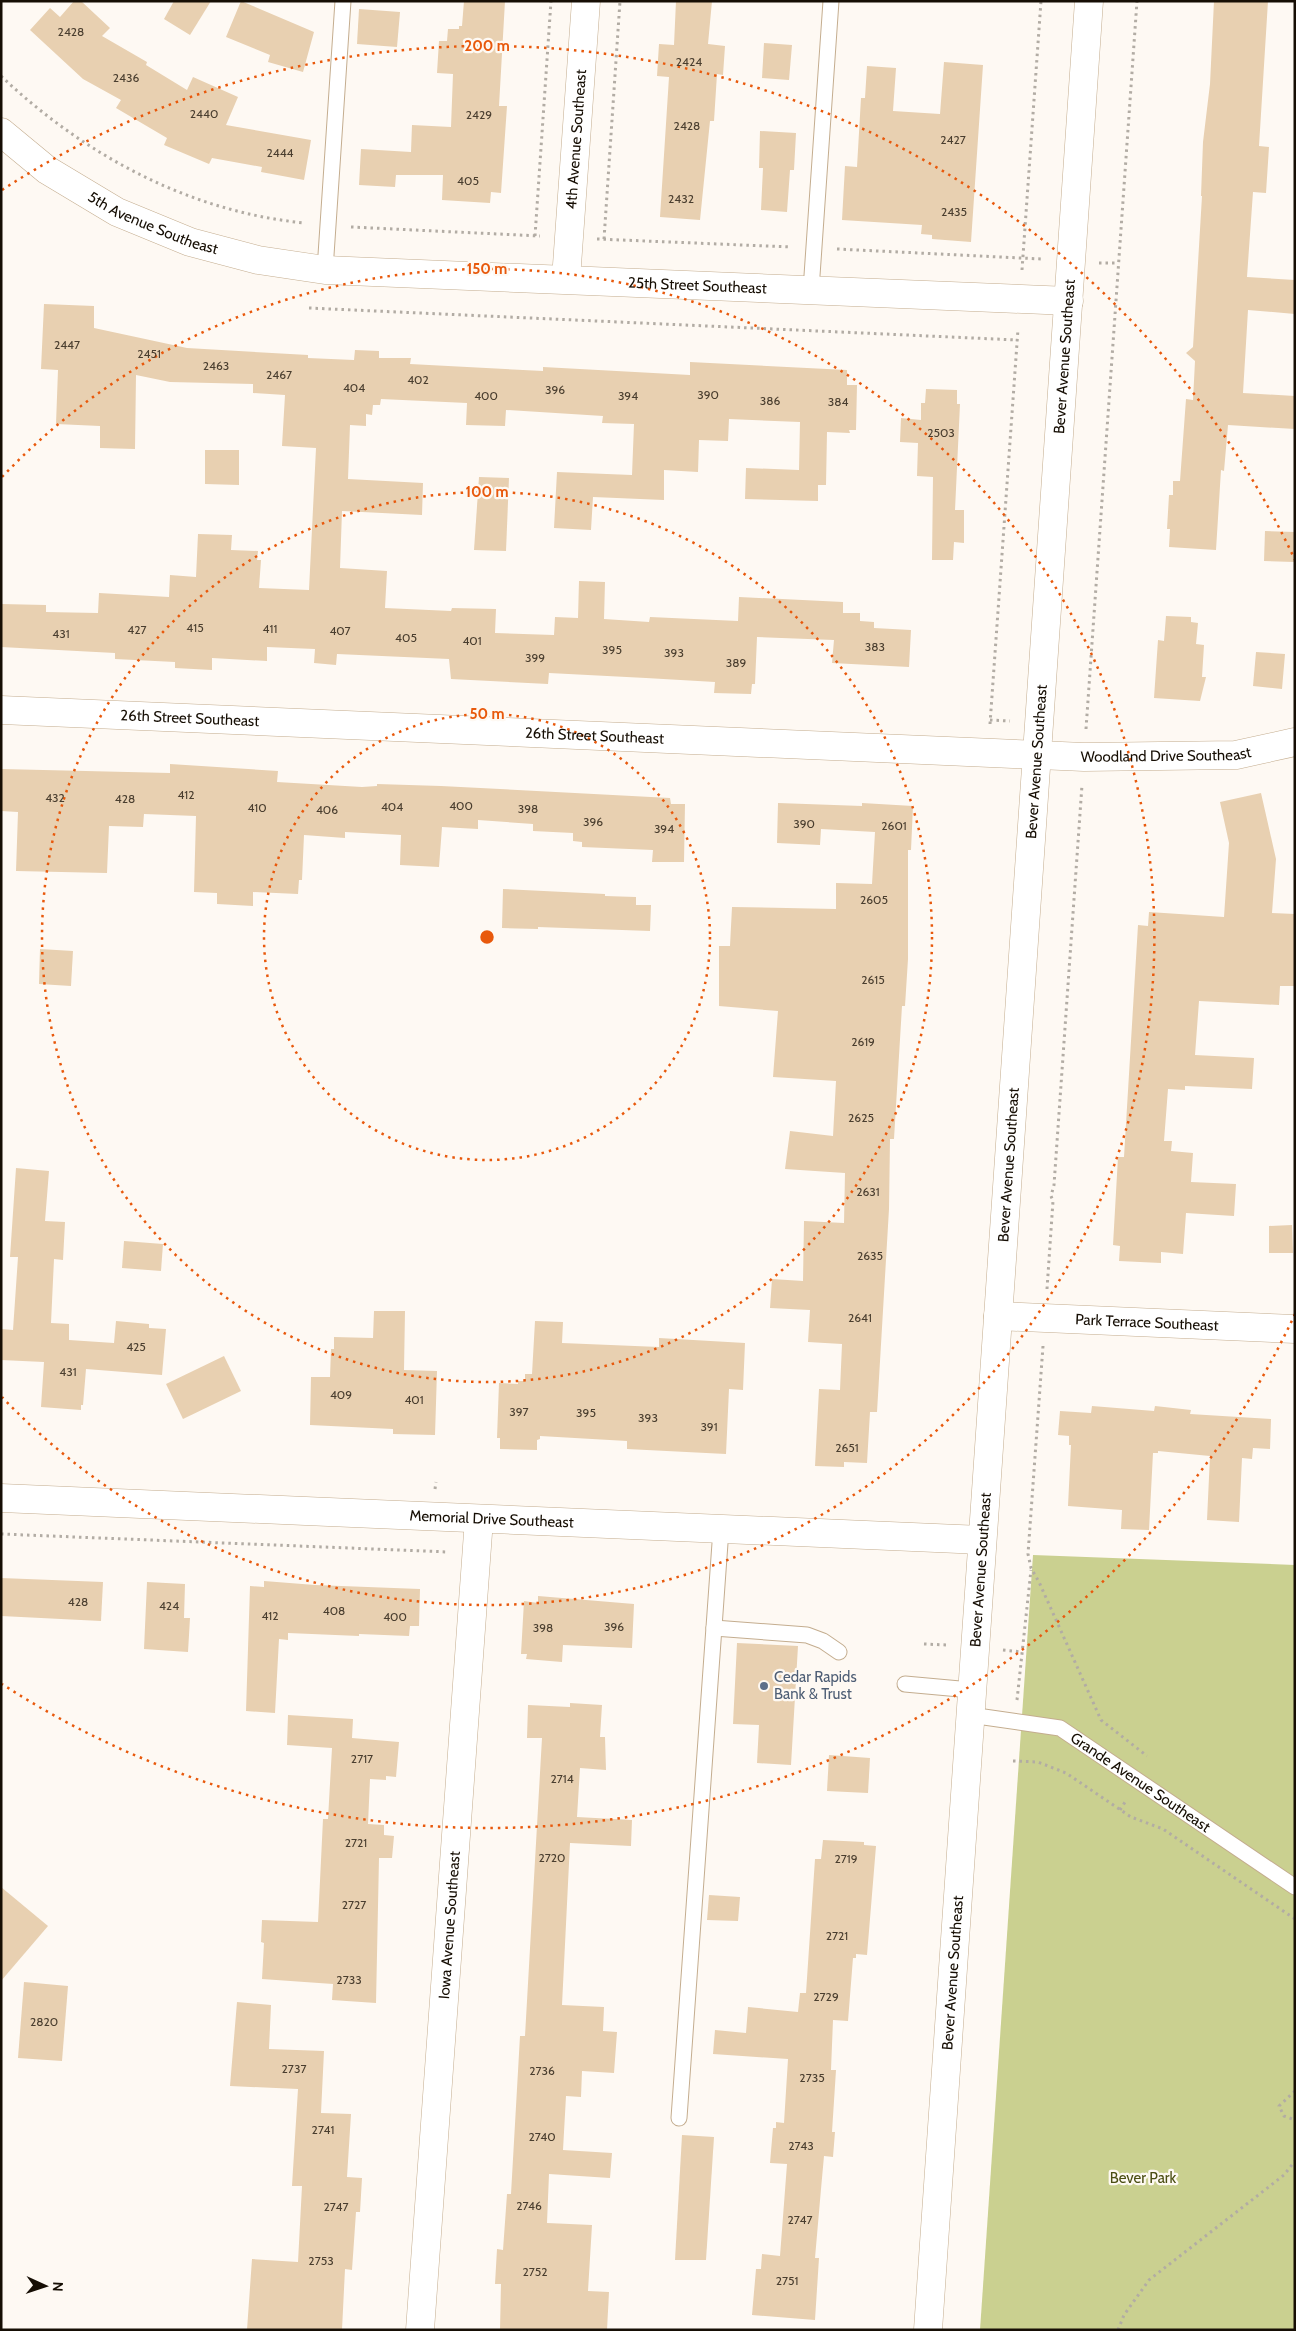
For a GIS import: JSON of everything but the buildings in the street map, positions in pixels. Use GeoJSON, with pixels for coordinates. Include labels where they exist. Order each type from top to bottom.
{"type":"FeatureCollection","features":[{"type":"Feature","properties":{"kind":"street","name":"4th Avenue Southeast"},"geometry":{"type":"LineString","coordinates":[[566,279],[586,1]]}},
{"type":"Feature","properties":{"kind":"street","name":"Bever Avenue Southeast"},"geometry":{"type":"LineString","coordinates":[[928,2330],[1089,1]]}},
{"type":"Feature","properties":{"kind":"street","name":"5th Avenue Southeast"},"geometry":{"type":"LineString","coordinates":[[1,132],[47,170],[117,212],[190,242],[258,260],[325,270]]}},
{"type":"Feature","properties":{"kind":"street","name":"25th Street Southeast"},"geometry":{"type":"LineString","coordinates":[[325,270],[1069,301]]}},
{"type":"Feature","properties":{"kind":"street","name":"26th Street Southeast"},"geometry":{"type":"LineString","coordinates":[[1,710],[1037,754]]}},
{"type":"Feature","properties":{"kind":"street","name":"Woodland Drive Southeast"},"geometry":{"type":"LineString","coordinates":[[1037,754],[1084,757],[1236,755],[1295,742]]}},
{"type":"Feature","properties":{"kind":"street","name":"Park Terrace Southeast"},"geometry":{"type":"LineString","coordinates":[[998,1316],[1295,1329]]}},
{"type":"Feature","properties":{"kind":"street","name":"Memorial Drive Southeast"},"geometry":{"type":"LineString","coordinates":[[1,1498],[982,1540]]}},
{"type":"Feature","properties":{"kind":"street","name":"Iowa Avenue Southeast"},"geometry":{"type":"LineString","coordinates":[[420,2330],[479,1519]]}},
{"type":"Feature","properties":{"kind":"lane"},"geometry":{"type":"LineString","coordinates":[[325,270],[343,1]]}},
{"type":"Feature","properties":{"kind":"lane"},"geometry":{"type":"LineString","coordinates":[[811,290],[832,1]]}},
{"type":"Feature","properties":{"kind":"lane"},"geometry":{"type":"LineString","coordinates":[[679,2118],[721,1529]]}},
{"type":"Feature","properties":{"kind":"lane"},"geometry":{"type":"LineString","coordinates":[[714,1628],[807,1635],[823,1641],[839,1652]]}},
{"type":"Feature","properties":{"kind":"lane","name":"Grande Avenue Southeast"},"geometry":{"type":"LineString","coordinates":[[905,1684],[1060,1728],[1295,1887]]}},
{"type":"Feature","properties":{"kind":"path"},"geometry":{"type":"LineString","coordinates":[[535,236],[551,1]]}},
{"type":"Feature","properties":{"kind":"path"},"geometry":{"type":"LineString","coordinates":[[604,239],[620,1]]}},
{"type":"Feature","properties":{"kind":"path"},"geometry":{"type":"LineString","coordinates":[[1022,277],[1041,1]]}},
{"type":"Feature","properties":{"kind":"path"},"geometry":{"type":"LineString","coordinates":[[1086,734],[1137,1]]}},
{"type":"Feature","properties":{"kind":"path"},"geometry":{"type":"LineString","coordinates":[[1,76],[50,120],[85,144],[164,186],[202,201],[268,218],[328,226],[544,236]]}},
{"type":"Feature","properties":{"kind":"path"},"geometry":{"type":"LineString","coordinates":[[1098,262],[1118,263]]}},
{"type":"Feature","properties":{"kind":"path"},"geometry":{"type":"LineString","coordinates":[[309,308],[1017,340]]}},
{"type":"Feature","properties":{"kind":"path"},"geometry":{"type":"LineString","coordinates":[[990,729],[1018,320]]}},
{"type":"Feature","properties":{"kind":"path"},"geometry":{"type":"LineString","coordinates":[[990,720],[1010,721]]}},
{"type":"Feature","properties":{"kind":"path"},"geometry":{"type":"LineString","coordinates":[[1047,1293],[1053,1201],[1051,1192],[1054,1186],[1083,778]]}},
{"type":"Feature","properties":{"kind":"path"},"geometry":{"type":"LineString","coordinates":[[1043,1343],[1028,1554],[1031,1568],[1100,1720],[1153,1761],[1120,1810]]}},
{"type":"Feature","properties":{"kind":"path"},"geometry":{"type":"LineString","coordinates":[[1,1534],[452,1552]]}},
{"type":"Feature","properties":{"kind":"path"},"geometry":{"type":"LineString","coordinates":[[1017,1701],[1031,1568]]}},
{"type":"Feature","properties":{"kind":"path"},"geometry":{"type":"LineString","coordinates":[[924,1644],[947,1646]]}},
{"type":"Feature","properties":{"kind":"path"},"geometry":{"type":"LineString","coordinates":[[999,1649],[1022,1652]]}},
{"type":"Feature","properties":{"kind":"path"},"geometry":{"type":"LineString","coordinates":[[1013,1760],[1038,1762],[1054,1766],[1066,1772],[1120,1810],[1163,1829],[1295,1919]]}},
{"type":"Feature","properties":{"kind":"path"},"geometry":{"type":"LineString","coordinates":[[1295,2091],[1279,2106],[1284,2116],[1295,2120]]}},
{"type":"Feature","properties":{"kind":"path"},"geometry":{"type":"LineString","coordinates":[[1118,2330],[1124,2315],[1149,2280],[1284,2175],[1295,2161]]}},
{"type":"Feature","properties":{"kind":"green space","name":"Bever Park"},"geometry":{"type":"Polygon","coordinates":[[[1033,1555],[1295,1565],[1295,2330],[980,2330],[1033,1555]]]}},
{"type":"Feature","properties":{"kind":"place","name":"Cedar Rapids Bank & Trust"},"geometry":{"type":"Point","coordinates":[764,1686]}}]}
